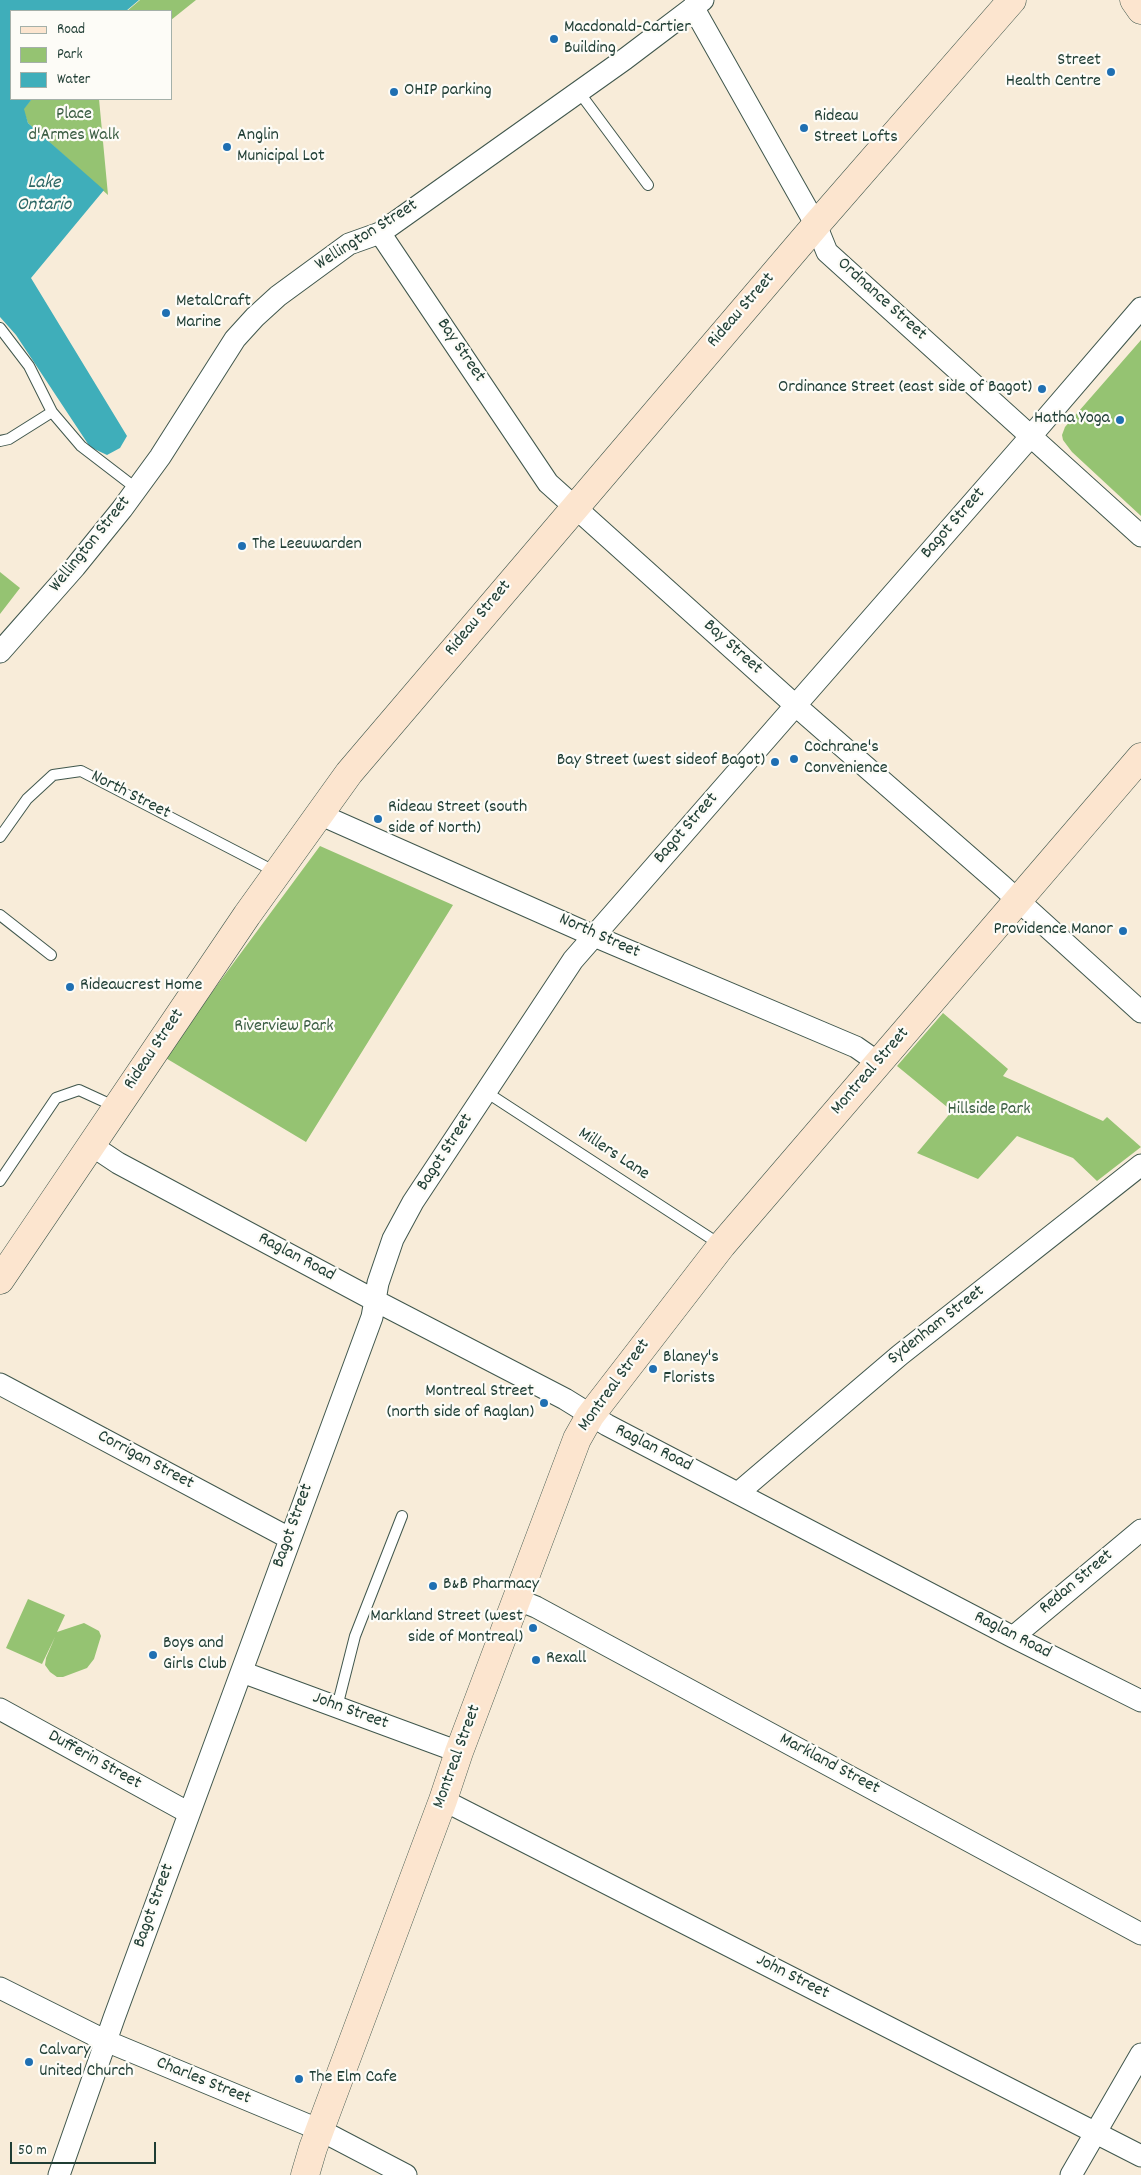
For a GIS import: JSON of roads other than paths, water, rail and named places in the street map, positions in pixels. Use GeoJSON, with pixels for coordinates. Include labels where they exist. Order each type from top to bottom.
{"type":"FeatureCollection","features":[{"type":"Feature","properties":{"kind":"main road","name":"Rideau Street"},"geometry":{"type":"LineString","coordinates":[[0,1280],[277,872],[349,773],[574,507],[1012,0]]}},
{"type":"Feature","properties":{"kind":"main road"},"geometry":{"type":"LineString","coordinates":[[1134,0],[1141,10]]}},
{"type":"Feature","properties":{"kind":"main road","name":"Montreal Street"},"geometry":{"type":"LineString","coordinates":[[305,2175],[443,1800],[458,1752],[577,1439],[590,1416],[722,1245],[1141,758]]}},
{"type":"Feature","properties":{"kind":"street","name":"Ordnance Street"},"geometry":{"type":"LineString","coordinates":[[698,4],[816,225],[827,252],[1141,536]]}},
{"type":"Feature","properties":{"kind":"street","name":"Wellington Street"},"geometry":{"type":"LineString","coordinates":[[0,652],[75,567],[137,488],[160,457],[235,339],[255,317],[278,296],[349,244],[380,232],[579,92],[698,4]]}},
{"type":"Feature","properties":{"kind":"street","name":"Bay Street"},"geometry":{"type":"LineString","coordinates":[[380,232],[548,483],[1141,1012]]}},
{"type":"Feature","properties":{"kind":"street","name":"Bagot Street"},"geometry":{"type":"LineString","coordinates":[[59,2175],[289,1538],[372,1317],[374,1300],[393,1239],[414,1202],[572,960],[1141,308]]}},
{"type":"Feature","properties":{"kind":"street","name":"North Street"},"geometry":{"type":"LineString","coordinates":[[319,814],[594,936],[856,1047],[879,1063]]}},
{"type":"Feature","properties":{"kind":"street","name":"Raglan Road"},"geometry":{"type":"LineString","coordinates":[[92,1145],[118,1162],[374,1300],[565,1399],[590,1416],[1013,1637],[1141,1701]]}},
{"type":"Feature","properties":{"kind":"street","name":"Sydenham Street"},"geometry":{"type":"LineString","coordinates":[[738,1493],[900,1355],[1141,1165]]}},
{"type":"Feature","properties":{"kind":"street","name":"Corrigan Street"},"geometry":{"type":"LineString","coordinates":[[0,1384],[289,1538]]}},
{"type":"Feature","properties":{"kind":"street","name":"Redan Street"},"geometry":{"type":"LineString","coordinates":[[1013,1637],[1141,1530]]}},
{"type":"Feature","properties":{"kind":"street","name":"Markland Street"},"geometry":{"type":"LineString","coordinates":[[516,1599],[536,1607],[1141,1934]]}},
{"type":"Feature","properties":{"kind":"street","name":"John Street"},"geometry":{"type":"LineString","coordinates":[[242,1672],[458,1752]]}},
{"type":"Feature","properties":{"kind":"street","name":"Dufferin Street"},"geometry":{"type":"LineString","coordinates":[[0,1709],[189,1813]]}},
{"type":"Feature","properties":{"kind":"street","name":"John Street"},"geometry":{"type":"LineString","coordinates":[[443,1800],[1141,2156]]}},
{"type":"Feature","properties":{"kind":"street","name":"Charles Street"},"geometry":{"type":"LineString","coordinates":[[0,1988],[106,2041],[320,2130],[406,2175]]}},
{"type":"Feature","properties":{"kind":"street"},"geometry":{"type":"LineString","coordinates":[[1071,2175],[1141,2054]]}},
{"type":"Feature","properties":{"kind":"lane"},"geometry":{"type":"LineString","coordinates":[[579,92],[648,185]]}},
{"type":"Feature","properties":{"kind":"lane"},"geometry":{"type":"LineString","coordinates":[[0,328],[28,366],[52,412],[81,446],[137,488]]}},
{"type":"Feature","properties":{"kind":"lane"},"geometry":{"type":"LineString","coordinates":[[0,441],[9,439],[52,412]]}},
{"type":"Feature","properties":{"kind":"lane","name":"North Street"},"geometry":{"type":"LineString","coordinates":[[0,837],[27,799],[53,775],[81,771],[277,872]]}},
{"type":"Feature","properties":{"kind":"lane"},"geometry":{"type":"LineString","coordinates":[[0,915],[51,955]]}},
{"type":"Feature","properties":{"kind":"lane"},"geometry":{"type":"LineString","coordinates":[[0,1181],[56,1098],[79,1090],[117,1108]]}},
{"type":"Feature","properties":{"kind":"lane","name":"Millers Lane"},"geometry":{"type":"LineString","coordinates":[[486,1092],[722,1245]]}},
{"type":"Feature","properties":{"kind":"lane"},"geometry":{"type":"LineString","coordinates":[[337,1707],[355,1636],[402,1516]]}},
{"type":"Feature","properties":{"kind":"water","name":"Lake Ontario"},"geometry":{"type":"Polygon","coordinates":[[[0,0],[139,0],[127,10],[10,10],[10,100],[31,100],[24,109],[28,123],[104,190],[31,278],[127,436],[120,448],[107,455],[90,447],[16,335],[0,317],[0,0]]]}},
{"type":"Feature","properties":{"kind":"place","name":"Macdonald-Cartier Building"},"geometry":{"type":"Point","coordinates":[554,39]}},
{"type":"Feature","properties":{"kind":"place","name":"Street Health Centre"},"geometry":{"type":"Point","coordinates":[1111,72]}},
{"type":"Feature","properties":{"kind":"place","name":"OHIP parking"},"geometry":{"type":"Point","coordinates":[394,92]}},
{"type":"Feature","properties":{"kind":"place","name":"Rideau Street Lofts"},"geometry":{"type":"Point","coordinates":[804,128]}},
{"type":"Feature","properties":{"kind":"place","name":"Anglin Municipal Lot"},"geometry":{"type":"Point","coordinates":[227,147]}},
{"type":"Feature","properties":{"kind":"place","name":"MetalCraft Marine"},"geometry":{"type":"Point","coordinates":[166,313]}},
{"type":"Feature","properties":{"kind":"place","name":"Ordinance Street (east side of Bagot)"},"geometry":{"type":"Point","coordinates":[1042,389]}},
{"type":"Feature","properties":{"kind":"place","name":"Hatha Yoga"},"geometry":{"type":"Point","coordinates":[1120,420]}},
{"type":"Feature","properties":{"kind":"place","name":"The Leeuwarden"},"geometry":{"type":"Point","coordinates":[242,546]}},
{"type":"Feature","properties":{"kind":"place","name":"Cochrane's Convenience"},"geometry":{"type":"Point","coordinates":[794,759]}},
{"type":"Feature","properties":{"kind":"place","name":"Bay Street (west sideof Bagot)"},"geometry":{"type":"Point","coordinates":[775,762]}},
{"type":"Feature","properties":{"kind":"place","name":"Rideau Street (south side of North)"},"geometry":{"type":"Point","coordinates":[378,819]}},
{"type":"Feature","properties":{"kind":"place","name":"Providence Manor"},"geometry":{"type":"Point","coordinates":[1123,931]}},
{"type":"Feature","properties":{"kind":"place","name":"Rideaucrest Home"},"geometry":{"type":"Point","coordinates":[70,987]}},
{"type":"Feature","properties":{"kind":"place","name":"Blaney's Florists"},"geometry":{"type":"Point","coordinates":[653,1369]}},
{"type":"Feature","properties":{"kind":"place","name":"Montreal Street (north side of Raglan)"},"geometry":{"type":"Point","coordinates":[544,1403]}},
{"type":"Feature","properties":{"kind":"place","name":"B&B Pharmacy"},"geometry":{"type":"Point","coordinates":[433,1586]}},
{"type":"Feature","properties":{"kind":"place","name":"Markland Street (west side of Montreal)"},"geometry":{"type":"Point","coordinates":[533,1628]}},
{"type":"Feature","properties":{"kind":"place","name":"Boys and Girls Club"},"geometry":{"type":"Point","coordinates":[153,1655]}},
{"type":"Feature","properties":{"kind":"place","name":"Rexall"},"geometry":{"type":"Point","coordinates":[536,1660]}},
{"type":"Feature","properties":{"kind":"place","name":"Calvary United Church"},"geometry":{"type":"Point","coordinates":[29,2062]}},
{"type":"Feature","properties":{"kind":"place","name":"The Elm Cafe"},"geometry":{"type":"Point","coordinates":[299,2079]}},
{"type":"Feature","properties":{"kind":"park label","name":"Place d'Armes Walk"},"geometry":{"type":"Point","coordinates":[74,126]}},
{"type":"Feature","properties":{"kind":"park label","name":"Riverview Park"},"geometry":{"type":"Point","coordinates":[284,1028]}},
{"type":"Feature","properties":{"kind":"park label","name":"Hillside Park"},"geometry":{"type":"Point","coordinates":[989,1111]}}]}
